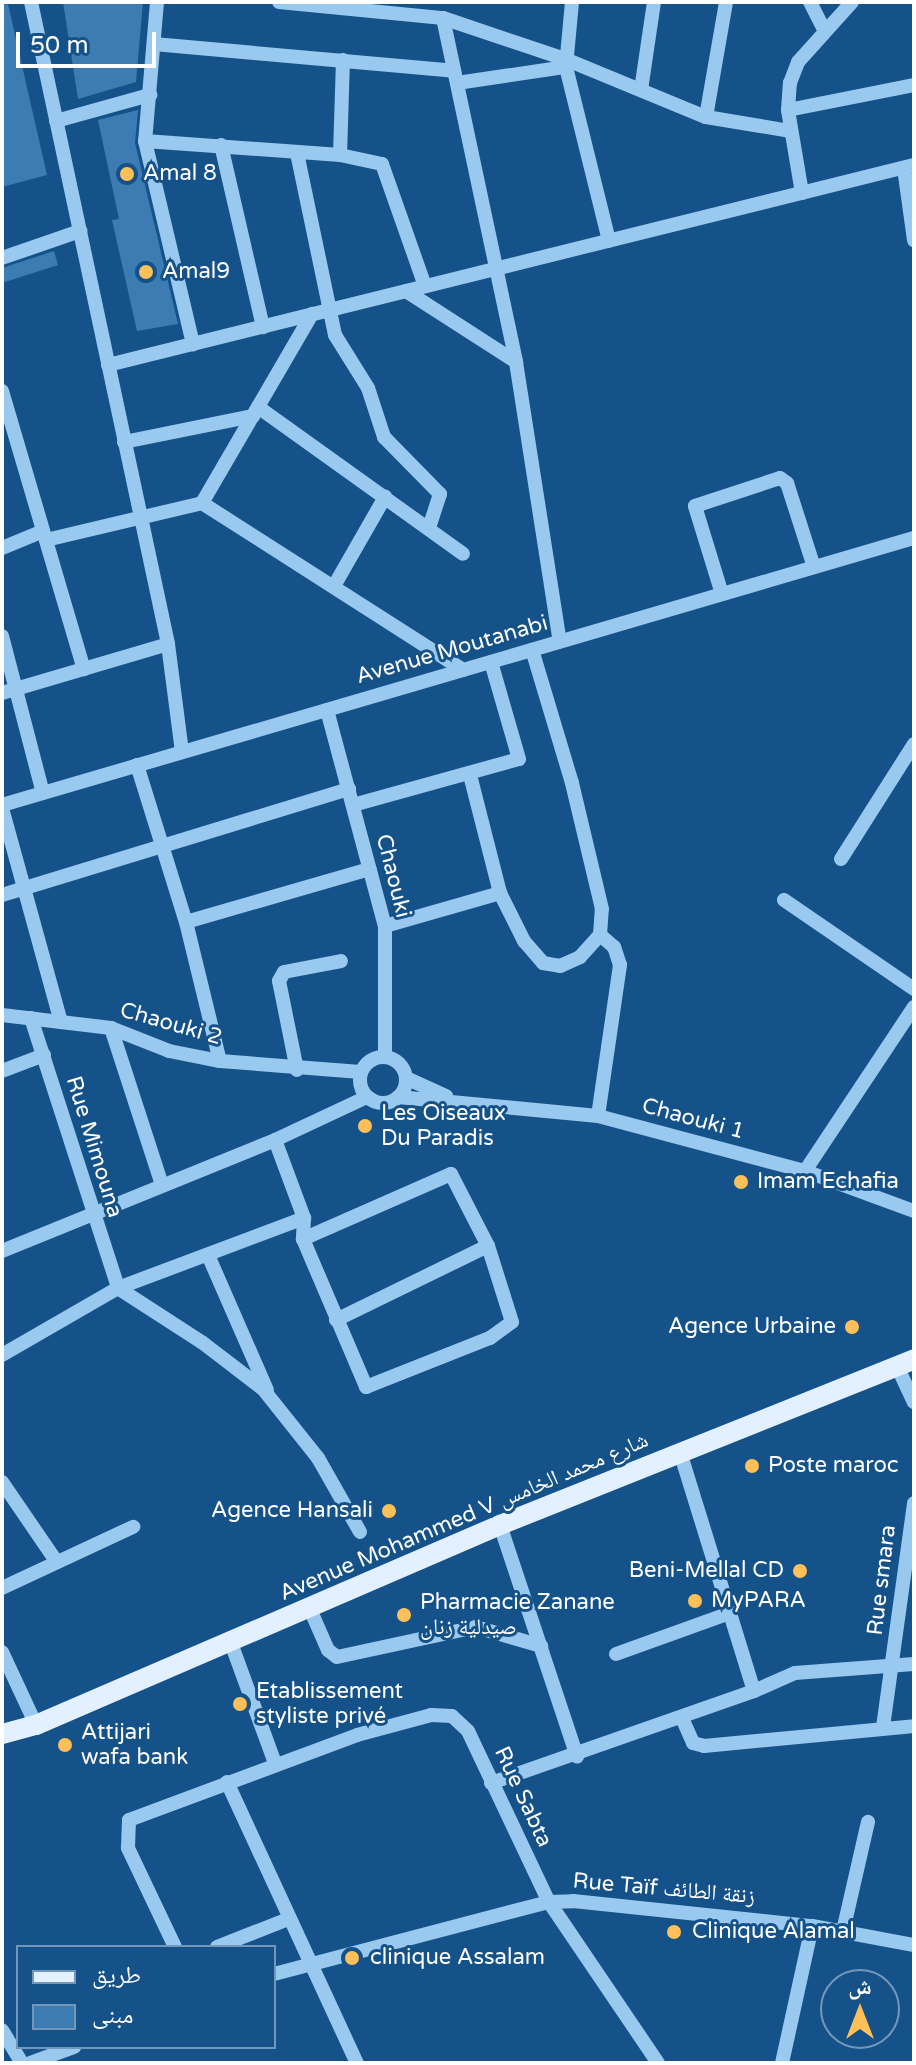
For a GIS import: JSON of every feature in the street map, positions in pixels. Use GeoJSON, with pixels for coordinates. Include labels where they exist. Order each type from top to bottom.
{"type":"FeatureCollection","features":[{"type":"Feature","properties":{"kind":"main road","name":"Avenue Mohammed V شارع محمد الخامس"},"geometry":{"type":"LineString","coordinates":[[36,1725],[500,1525],[906,1362]]}},
{"type":"Feature","properties":{"kind":"main road"},"geometry":{"type":"LineString","coordinates":[[2,1734],[36,1725]]}},
{"type":"Feature","properties":{"kind":"main road"},"geometry":{"type":"LineString","coordinates":[[2,1746],[36,1725]]}},
{"type":"Feature","properties":{"kind":"street"},"geometry":{"type":"LineString","coordinates":[[31,2],[168,644],[182,752]]}},
{"type":"Feature","properties":{"kind":"street"},"geometry":{"type":"LineString","coordinates":[[157,2],[145,141],[193,344]]}},
{"type":"Feature","properties":{"kind":"street"},"geometry":{"type":"LineString","coordinates":[[279,2],[347,5],[443,18],[706,117],[791,131]]}},
{"type":"Feature","properties":{"kind":"street"},"geometry":{"type":"LineString","coordinates":[[572,2],[565,63],[609,241]]}},
{"type":"Feature","properties":{"kind":"street"},"geometry":{"type":"LineString","coordinates":[[641,90],[654,2]]}},
{"type":"Feature","properties":{"kind":"street"},"geometry":{"type":"LineString","coordinates":[[706,117],[726,2]]}},
{"type":"Feature","properties":{"kind":"street"},"geometry":{"type":"LineString","coordinates":[[810,2],[824,30]]}},
{"type":"Feature","properties":{"kind":"street"},"geometry":{"type":"LineString","coordinates":[[802,193],[788,110],[798,62],[852,2]]}},
{"type":"Feature","properties":{"kind":"street"},"geometry":{"type":"LineString","coordinates":[[443,18],[516,362],[560,642]]}},
{"type":"Feature","properties":{"kind":"street"},"geometry":{"type":"LineString","coordinates":[[154,44],[343,60],[455,77],[565,63]]}},
{"type":"Feature","properties":{"kind":"street"},"geometry":{"type":"LineString","coordinates":[[340,155],[343,60]]}},
{"type":"Feature","properties":{"kind":"street"},"geometry":{"type":"LineString","coordinates":[[788,110],[914,85]]}},
{"type":"Feature","properties":{"kind":"street"},"geometry":{"type":"LineString","coordinates":[[56,121],[150,95]]}},
{"type":"Feature","properties":{"kind":"street"},"geometry":{"type":"LineString","coordinates":[[145,141],[340,155],[382,164],[425,286]]}},
{"type":"Feature","properties":{"kind":"street"},"geometry":{"type":"LineString","coordinates":[[221,145],[263,327]]}},
{"type":"Feature","properties":{"kind":"street"},"geometry":{"type":"LineString","coordinates":[[297,153],[335,335],[368,388],[384,437],[440,494],[429,528]]}},
{"type":"Feature","properties":{"kind":"street"},"geometry":{"type":"LineString","coordinates":[[108,365],[909,166],[914,240]]}},
{"type":"Feature","properties":{"kind":"street"},"geometry":{"type":"LineString","coordinates":[[2,258],[80,231]]}},
{"type":"Feature","properties":{"kind":"street"},"geometry":{"type":"LineString","coordinates":[[406,291],[516,362]]}},
{"type":"Feature","properties":{"kind":"street"},"geometry":{"type":"LineString","coordinates":[[202,503],[312,314]]}},
{"type":"Feature","properties":{"kind":"street"},"geometry":{"type":"LineString","coordinates":[[2,391],[8,434],[44,535],[84,669]]}},
{"type":"Feature","properties":{"kind":"street"},"geometry":{"type":"LineString","coordinates":[[124,442],[256,412],[385,497],[463,554]]}},
{"type":"Feature","properties":{"kind":"street"},"geometry":{"type":"LineString","coordinates":[[722,594],[695,506],[780,478],[787,483],[814,567]]}},
{"type":"Feature","properties":{"kind":"street"},"geometry":{"type":"LineString","coordinates":[[334,586],[385,497]]}},
{"type":"Feature","properties":{"kind":"street"},"geometry":{"type":"LineString","coordinates":[[2,548],[44,535],[202,503],[463,670]]}},
{"type":"Feature","properties":{"kind":"street","name":"Avenue Moutanabi"},"geometry":{"type":"LineString","coordinates":[[2,806],[914,538]]}},
{"type":"Feature","properties":{"kind":"street"},"geometry":{"type":"LineString","coordinates":[[2,636],[9,690],[43,793]]}},
{"type":"Feature","properties":{"kind":"street"},"geometry":{"type":"LineString","coordinates":[[9,690],[168,644]]}},
{"type":"Feature","properties":{"kind":"street"},"geometry":{"type":"LineString","coordinates":[[470,775],[500,893],[524,941],[543,963],[560,966],[580,957],[600,935],[602,909],[576,797],[532,650]]}},
{"type":"Feature","properties":{"kind":"street"},"geometry":{"type":"LineString","coordinates":[[353,805],[519,759],[491,662]]}},
{"type":"Feature","properties":{"kind":"street","name":"Chaouki"},"geometry":{"type":"LineString","coordinates":[[327,710],[385,926],[385,1057]]}},
{"type":"Feature","properties":{"kind":"street"},"geometry":{"type":"LineString","coordinates":[[841,859],[912,752]]}},
{"type":"Feature","properties":{"kind":"street"},"geometry":{"type":"LineString","coordinates":[[137,765],[186,922],[220,1061]]}},
{"type":"Feature","properties":{"kind":"street"},"geometry":{"type":"LineString","coordinates":[[2,895],[162,842],[349,789]]}},
{"type":"Feature","properties":{"kind":"street"},"geometry":{"type":"LineString","coordinates":[[2,806],[22,889],[61,1022]]}},
{"type":"Feature","properties":{"kind":"street"},"geometry":{"type":"LineString","coordinates":[[186,922],[370,869]]}},
{"type":"Feature","properties":{"kind":"street"},"geometry":{"type":"LineString","coordinates":[[385,926],[500,893]]}},
{"type":"Feature","properties":{"kind":"street"},"geometry":{"type":"LineString","coordinates":[[784,900],[914,989]]}},
{"type":"Feature","properties":{"kind":"street"},"geometry":{"type":"LineString","coordinates":[[598,1116],[620,965],[614,947],[600,935]]}},
{"type":"Feature","properties":{"kind":"street"},"geometry":{"type":"LineString","coordinates":[[297,1070],[279,981],[284,972],[341,961]]}},
{"type":"Feature","properties":{"kind":"street"},"geometry":{"type":"LineString","coordinates":[[805,1171],[914,1007]]}},
{"type":"Feature","properties":{"kind":"street","name":"Chaouki 2"},"geometry":{"type":"LineString","coordinates":[[2,1015],[111,1028],[169,1051],[220,1061],[329,1073],[361,1072]]}},
{"type":"Feature","properties":{"kind":"street","name":"Rue Mimouna"},"geometry":{"type":"LineString","coordinates":[[31,1018],[90,1214],[118,1288]]}},
{"type":"Feature","properties":{"kind":"street"},"geometry":{"type":"LineString","coordinates":[[111,1028],[162,1185]]}},
{"type":"Feature","properties":{"kind":"street"},"geometry":{"type":"LineString","coordinates":[[2,1071],[44,1055]]}},
{"type":"Feature","properties":{"kind":"street"},"geometry":{"type":"LineString","coordinates":[[385,1057],[399,1064],[406,1078],[398,1097],[386,1103],[367,1096],[361,1072],[373,1059],[385,1057]]}},
{"type":"Feature","properties":{"kind":"street","name":"Chaouki 2"},"geometry":{"type":"LineString","coordinates":[[329,1073],[367,1096]]}},
{"type":"Feature","properties":{"kind":"street","name":"Chaouki 1"},"geometry":{"type":"LineString","coordinates":[[406,1078],[454,1099]]}},
{"type":"Feature","properties":{"kind":"street"},"geometry":{"type":"LineString","coordinates":[[2,1251],[275,1140],[367,1096]]}},
{"type":"Feature","properties":{"kind":"street","name":"Chaouki 1"},"geometry":{"type":"LineString","coordinates":[[398,1097],[454,1099],[598,1116],[805,1171],[914,1211]]}},
{"type":"Feature","properties":{"kind":"street"},"geometry":{"type":"LineString","coordinates":[[275,1140],[304,1218],[303,1239],[366,1387],[509,1326],[512,1313],[488,1246],[458,1179],[451,1174],[303,1239]]}},
{"type":"Feature","properties":{"kind":"street"},"geometry":{"type":"LineString","coordinates":[[2,1355],[118,1288],[304,1218]]}},
{"type":"Feature","properties":{"kind":"street"},"geometry":{"type":"LineString","coordinates":[[336,1320],[488,1246]]}},
{"type":"Feature","properties":{"kind":"street"},"geometry":{"type":"LineString","coordinates":[[208,1255],[269,1396]]}},
{"type":"Feature","properties":{"kind":"street"},"geometry":{"type":"LineString","coordinates":[[118,1288],[203,1343],[269,1396],[318,1458],[360,1532]]}},
{"type":"Feature","properties":{"kind":"street"},"geometry":{"type":"LineString","coordinates":[[906,1362],[914,1402]]}},
{"type":"Feature","properties":{"kind":"street"},"geometry":{"type":"LineString","coordinates":[[680,1452],[754,1691]]}},
{"type":"Feature","properties":{"kind":"street"},"geometry":{"type":"LineString","coordinates":[[2,1482],[56,1561]]}},
{"type":"Feature","properties":{"kind":"street","name":"Rue smara"},"geometry":{"type":"LineString","coordinates":[[883,1727],[914,1503]]}},
{"type":"Feature","properties":{"kind":"street"},"geometry":{"type":"LineString","coordinates":[[500,1525],[577,1757]]}},
{"type":"Feature","properties":{"kind":"street"},"geometry":{"type":"LineString","coordinates":[[2,1588],[133,1527]]}},
{"type":"Feature","properties":{"kind":"street"},"geometry":{"type":"LineString","coordinates":[[310,1609],[328,1650],[337,1657],[356,1656],[476,1627],[541,1646]]}},
{"type":"Feature","properties":{"kind":"street"},"geometry":{"type":"LineString","coordinates":[[616,1654],[730,1613]]}},
{"type":"Feature","properties":{"kind":"street"},"geometry":{"type":"LineString","coordinates":[[174,1945],[128,1848],[126,1825],[138,1816],[275,1763],[231,1643]]}},
{"type":"Feature","properties":{"kind":"street"},"geometry":{"type":"LineString","coordinates":[[2,1652],[36,1725]]}},
{"type":"Feature","properties":{"kind":"street"},"geometry":{"type":"LineString","coordinates":[[491,1783],[577,1757],[795,1673],[893,1662],[914,1664]]}},
{"type":"Feature","properties":{"kind":"street","name":"Rue Sabta"},"geometry":{"type":"LineString","coordinates":[[275,1763],[357,1735],[431,1715],[452,1716],[468,1731],[549,1902],[658,2063]]}},
{"type":"Feature","properties":{"kind":"street"},"geometry":{"type":"LineString","coordinates":[[682,1718],[693,1743],[704,1746],[914,1726]]}},
{"type":"Feature","properties":{"kind":"street"},"geometry":{"type":"LineString","coordinates":[[227,1782],[307,1961],[357,2063]]}},
{"type":"Feature","properties":{"kind":"street"},"geometry":{"type":"LineString","coordinates":[[843,1931],[868,1822]]}},
{"type":"Feature","properties":{"kind":"street","name":"Rue Taïf زنقة الطائف"},"geometry":{"type":"LineString","coordinates":[[276,1973],[307,1961],[549,1902],[606,1901],[812,1926],[914,1945]]}},
{"type":"Feature","properties":{"kind":"street"},"geometry":{"type":"LineString","coordinates":[[222,1945],[288,1919]]}},
{"type":"Feature","properties":{"kind":"street"},"geometry":{"type":"LineString","coordinates":[[782,2063],[812,1926]]}},
{"type":"Feature","properties":{"kind":"street"},"geometry":{"type":"LineString","coordinates":[[2,2030],[22,2063]]}},
{"type":"Feature","properties":{"kind":"street"},"geometry":{"type":"LineString","coordinates":[[30,2063],[68,2049]]}},
{"type":"Feature","properties":{"kind":"building"},"geometry":{"type":"Polygon","coordinates":[[[63,2],[143,2],[136,82],[78,99],[63,2]]]}},
{"type":"Feature","properties":{"kind":"building"},"geometry":{"type":"Polygon","coordinates":[[[8,4],[47,175],[2,187],[2,5],[8,4]]]}},
{"type":"Feature","properties":{"kind":"building"},"geometry":{"type":"Polygon","coordinates":[[[138,110],[135,143],[178,324],[137,331],[112,220],[119,219],[98,120],[138,110]]]}},
{"type":"Feature","properties":{"kind":"building"},"geometry":{"type":"Polygon","coordinates":[[[54,251],[58,265],[2,283],[2,268],[54,251]]]}},
{"type":"Feature","properties":{"kind":"place","name":"Amal 8"},"geometry":{"type":"Point","coordinates":[127,174]}},
{"type":"Feature","properties":{"kind":"place","name":"Amal9"},"geometry":{"type":"Point","coordinates":[146,272]}},
{"type":"Feature","properties":{"kind":"place","name":"Les Oiseaux Du Paradis"},"geometry":{"type":"Point","coordinates":[365,1126]}},
{"type":"Feature","properties":{"kind":"place","name":"Imam Echafia"},"geometry":{"type":"Point","coordinates":[741,1182]}},
{"type":"Feature","properties":{"kind":"place","name":"Agence Urbaine"},"geometry":{"type":"Point","coordinates":[852,1327]}},
{"type":"Feature","properties":{"kind":"place","name":"Poste maroc"},"geometry":{"type":"Point","coordinates":[752,1466]}},
{"type":"Feature","properties":{"kind":"place","name":"Agence Hansali"},"geometry":{"type":"Point","coordinates":[389,1511]}},
{"type":"Feature","properties":{"kind":"place","name":"Beni-Mellal CD"},"geometry":{"type":"Point","coordinates":[800,1571]}},
{"type":"Feature","properties":{"kind":"place","name":"MyPARA"},"geometry":{"type":"Point","coordinates":[695,1601]}},
{"type":"Feature","properties":{"kind":"place","name":"Pharmacie Zanane صيدلية زنان"},"geometry":{"type":"Point","coordinates":[404,1615]}},
{"type":"Feature","properties":{"kind":"place","name":"Etablissement styliste privé"},"geometry":{"type":"Point","coordinates":[240,1704]}},
{"type":"Feature","properties":{"kind":"place","name":"Attijari wafa bank"},"geometry":{"type":"Point","coordinates":[65,1745]}},
{"type":"Feature","properties":{"kind":"place","name":"Clinique Alamal"},"geometry":{"type":"Point","coordinates":[674,1932]}},
{"type":"Feature","properties":{"kind":"place","name":"clinique Assalam"},"geometry":{"type":"Point","coordinates":[352,1958]}}]}
